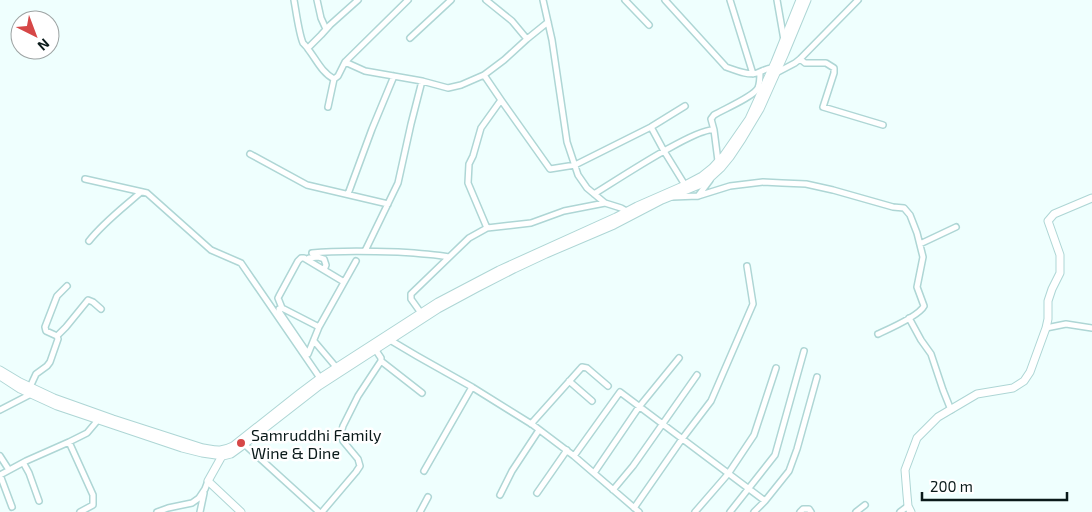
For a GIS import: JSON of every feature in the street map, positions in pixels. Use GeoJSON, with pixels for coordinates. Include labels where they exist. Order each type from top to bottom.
{"type":"FeatureCollection","features":[{"type":"Feature","properties":{"kind":"main road"},"geometry":{"type":"LineString","coordinates":[[782,54],[784,40],[800,0]]}},
{"type":"Feature","properties":{"kind":"main road"},"geometry":{"type":"LineString","coordinates":[[0,370],[57,406],[182,448],[202,453],[231,454],[242,442],[300,392],[336,367],[390,340],[421,313],[438,302],[499,270],[629,214],[702,176],[724,155],[749,119],[807,0]]}},
{"type":"Feature","properties":{"kind":"main road"},"geometry":{"type":"LineString","coordinates":[[650,203],[670,198],[699,185],[721,168],[760,110],[774,71]]}},
{"type":"Feature","properties":{"kind":"main road"},"geometry":{"type":"LineString","coordinates":[[910,509],[905,470],[917,438],[938,417],[977,394],[1013,388],[1024,381],[1030,372],[1046,328],[1048,301],[1060,273],[1060,255],[1048,221],[1054,214],[1092,198]]}},
{"type":"Feature","properties":{"kind":"main road"},"geometry":{"type":"LineString","coordinates":[[242,442],[354,359],[412,322],[546,254],[614,225],[629,214]]}},
{"type":"Feature","properties":{"kind":"main road"},"geometry":{"type":"LineString","coordinates":[[0,376],[31,390],[78,407],[221,453]]}},
{"type":"Feature","properties":{"kind":"main road"},"geometry":{"type":"LineString","coordinates":[[221,453],[208,481],[241,512]]}},
{"type":"Feature","properties":{"kind":"street"},"geometry":{"type":"LineString","coordinates":[[294,0],[304,44],[316,61],[334,79]]}},
{"type":"Feature","properties":{"kind":"street"},"geometry":{"type":"LineString","coordinates":[[317,0],[321,18],[326,29]]}},
{"type":"Feature","properties":{"kind":"street"},"geometry":{"type":"LineString","coordinates":[[308,48],[358,0]]}},
{"type":"Feature","properties":{"kind":"street"},"geometry":{"type":"LineString","coordinates":[[328,107],[334,79],[338,76],[345,62],[408,0]]}},
{"type":"Feature","properties":{"kind":"street"},"geometry":{"type":"LineString","coordinates":[[410,38],[451,0]]}},
{"type":"Feature","properties":{"kind":"street"},"geometry":{"type":"LineString","coordinates":[[486,0],[512,21],[527,39]]}},
{"type":"Feature","properties":{"kind":"street"},"geometry":{"type":"LineString","coordinates":[[543,0],[552,40],[566,142],[578,175],[587,188],[605,203],[621,208],[629,214]]}},
{"type":"Feature","properties":{"kind":"street"},"geometry":{"type":"LineString","coordinates":[[625,0],[649,25]]}},
{"type":"Feature","properties":{"kind":"street"},"geometry":{"type":"LineString","coordinates":[[665,0],[726,67],[753,74],[766,68],[774,71],[796,63],[858,0]]}},
{"type":"Feature","properties":{"kind":"street"},"geometry":{"type":"LineString","coordinates":[[730,0],[753,74]]}},
{"type":"Feature","properties":{"kind":"street"},"geometry":{"type":"LineString","coordinates":[[776,0],[784,40]]}},
{"type":"Feature","properties":{"kind":"street"},"geometry":{"type":"LineString","coordinates":[[345,62],[366,71],[422,81],[448,88],[462,85],[484,75],[548,22]]}},
{"type":"Feature","properties":{"kind":"street"},"geometry":{"type":"LineString","coordinates":[[800,59],[805,63],[826,63],[834,68],[823,107],[883,125]]}},
{"type":"Feature","properties":{"kind":"street"},"geometry":{"type":"LineString","coordinates":[[718,161],[711,119],[714,115],[752,95],[760,81],[760,72]]}},
{"type":"Feature","properties":{"kind":"street"},"geometry":{"type":"LineString","coordinates":[[484,75],[550,169],[575,165],[652,127],[686,106]]}},
{"type":"Feature","properties":{"kind":"street"},"geometry":{"type":"LineString","coordinates":[[348,194],[394,76]]}},
{"type":"Feature","properties":{"kind":"street"},"geometry":{"type":"LineString","coordinates":[[366,251],[398,183],[422,81]]}},
{"type":"Feature","properties":{"kind":"street"},"geometry":{"type":"LineString","coordinates":[[486,228],[468,183],[470,164],[481,128],[501,100]]}},
{"type":"Feature","properties":{"kind":"street"},"geometry":{"type":"LineString","coordinates":[[652,127],[685,185]]}},
{"type":"Feature","properties":{"kind":"street"},"geometry":{"type":"LineString","coordinates":[[594,194],[664,151],[698,133],[714,130]]}},
{"type":"Feature","properties":{"kind":"street"},"geometry":{"type":"LineString","coordinates":[[250,154],[306,185],[388,204]]}},
{"type":"Feature","properties":{"kind":"street"},"geometry":{"type":"LineString","coordinates":[[698,196],[711,177]]}},
{"type":"Feature","properties":{"kind":"street"},"geometry":{"type":"LineString","coordinates":[[85,180],[147,193],[211,250],[241,263],[320,378]]}},
{"type":"Feature","properties":{"kind":"street"},"geometry":{"type":"LineString","coordinates":[[670,198],[698,196],[722,188],[763,182],[806,184],[893,207],[904,208],[910,215],[923,257],[917,287],[924,306],[921,311],[910,318],[878,334]]}},
{"type":"Feature","properties":{"kind":"street"},"geometry":{"type":"LineString","coordinates":[[89,241],[102,225],[140,192]]}},
{"type":"Feature","properties":{"kind":"street"},"geometry":{"type":"LineString","coordinates":[[421,313],[411,299],[411,294],[469,238],[486,228],[531,224],[564,211],[605,203]]}},
{"type":"Feature","properties":{"kind":"street"},"geometry":{"type":"LineString","coordinates":[[920,244],[956,227]]}},
{"type":"Feature","properties":{"kind":"street"},"geometry":{"type":"LineString","coordinates":[[324,270],[326,265],[324,259],[310,255],[328,251],[366,251],[449,257]]}},
{"type":"Feature","properties":{"kind":"street"},"geometry":{"type":"LineString","coordinates":[[319,327],[282,308],[278,298],[298,261],[304,258],[344,282]]}},
{"type":"Feature","properties":{"kind":"street"},"geometry":{"type":"LineString","coordinates":[[279,309],[308,354],[319,327],[356,261]]}},
{"type":"Feature","properties":{"kind":"street"},"geometry":{"type":"LineString","coordinates":[[390,340],[472,387],[531,424],[567,450],[636,510],[682,440],[711,401],[754,304],[747,266]]}},
{"type":"Feature","properties":{"kind":"street"},"geometry":{"type":"LineString","coordinates":[[57,336],[46,331],[44,327],[57,296],[67,286]]}},
{"type":"Feature","properties":{"kind":"street"},"geometry":{"type":"LineString","coordinates":[[0,410],[31,390],[36,374],[48,366],[52,360],[58,339],[57,336],[88,300],[101,309]]}},
{"type":"Feature","properties":{"kind":"street"},"geometry":{"type":"LineString","coordinates":[[910,318],[930,354],[951,410]]}},
{"type":"Feature","properties":{"kind":"street"},"geometry":{"type":"LineString","coordinates":[[1046,328],[1066,324],[1092,328]]}},
{"type":"Feature","properties":{"kind":"street"},"geometry":{"type":"LineString","coordinates":[[314,341],[336,367]]}},
{"type":"Feature","properties":{"kind":"street"},"geometry":{"type":"LineString","coordinates":[[375,349],[381,361],[422,393]]}},
{"type":"Feature","properties":{"kind":"street"},"geometry":{"type":"LineString","coordinates":[[730,512],[775,455],[804,350]]}},
{"type":"Feature","properties":{"kind":"street"},"geometry":{"type":"LineString","coordinates":[[594,473],[639,407],[679,358]]}},
{"type":"Feature","properties":{"kind":"street"},"geometry":{"type":"LineString","coordinates":[[242,442],[320,512],[360,466],[358,459],[342,441],[341,433],[358,396],[381,361]]}},
{"type":"Feature","properties":{"kind":"street"},"geometry":{"type":"LineString","coordinates":[[531,424],[580,369],[584,367],[608,386]]}},
{"type":"Feature","properties":{"kind":"street"},"geometry":{"type":"LineString","coordinates":[[695,512],[728,474],[754,435],[776,368]]}},
{"type":"Feature","properties":{"kind":"street"},"geometry":{"type":"LineString","coordinates":[[613,490],[633,466],[697,375]]}},
{"type":"Feature","properties":{"kind":"street"},"geometry":{"type":"LineString","coordinates":[[754,512],[789,471],[817,377]]}},
{"type":"Feature","properties":{"kind":"street"},"geometry":{"type":"LineString","coordinates":[[569,381],[592,401]]}},
{"type":"Feature","properties":{"kind":"street"},"geometry":{"type":"LineString","coordinates":[[424,471],[472,387]]}},
{"type":"Feature","properties":{"kind":"street"},"geometry":{"type":"LineString","coordinates":[[574,456],[620,392],[765,501]]}},
{"type":"Feature","properties":{"kind":"street"},"geometry":{"type":"LineString","coordinates":[[12,507],[0,475],[86,433],[98,420]]}},
{"type":"Feature","properties":{"kind":"street"},"geometry":{"type":"LineString","coordinates":[[500,495],[512,471],[539,430]]}},
{"type":"Feature","properties":{"kind":"street"},"geometry":{"type":"LineString","coordinates":[[69,442],[93,495],[93,505],[80,512]]}},
{"type":"Feature","properties":{"kind":"street"},"geometry":{"type":"LineString","coordinates":[[536,493],[567,450]]}},
{"type":"Feature","properties":{"kind":"street"},"geometry":{"type":"LineString","coordinates":[[0,456],[9,470]]}},
{"type":"Feature","properties":{"kind":"street"},"geometry":{"type":"LineString","coordinates":[[24,464],[39,501]]}},
{"type":"Feature","properties":{"kind":"street"},"geometry":{"type":"LineString","coordinates":[[200,512],[208,481]]}},
{"type":"Feature","properties":{"kind":"street"},"geometry":{"type":"LineString","coordinates":[[157,512],[192,503],[199,498],[205,489]]}},
{"type":"Feature","properties":{"kind":"street"},"geometry":{"type":"LineString","coordinates":[[420,512],[428,497]]}},
{"type":"Feature","properties":{"kind":"street"},"geometry":{"type":"LineString","coordinates":[[856,512],[865,505]]}},
{"type":"Feature","properties":{"kind":"street"},"geometry":{"type":"LineString","coordinates":[[800,512],[803,508],[809,509],[811,512]]}},
{"type":"Feature","properties":{"kind":"street"},"geometry":{"type":"LineString","coordinates":[[900,512],[910,509]]}},
{"type":"Feature","properties":{"kind":"place","name":"Samruddhi Family Wine & Dine"},"geometry":{"type":"Point","coordinates":[241,443]}}]}
